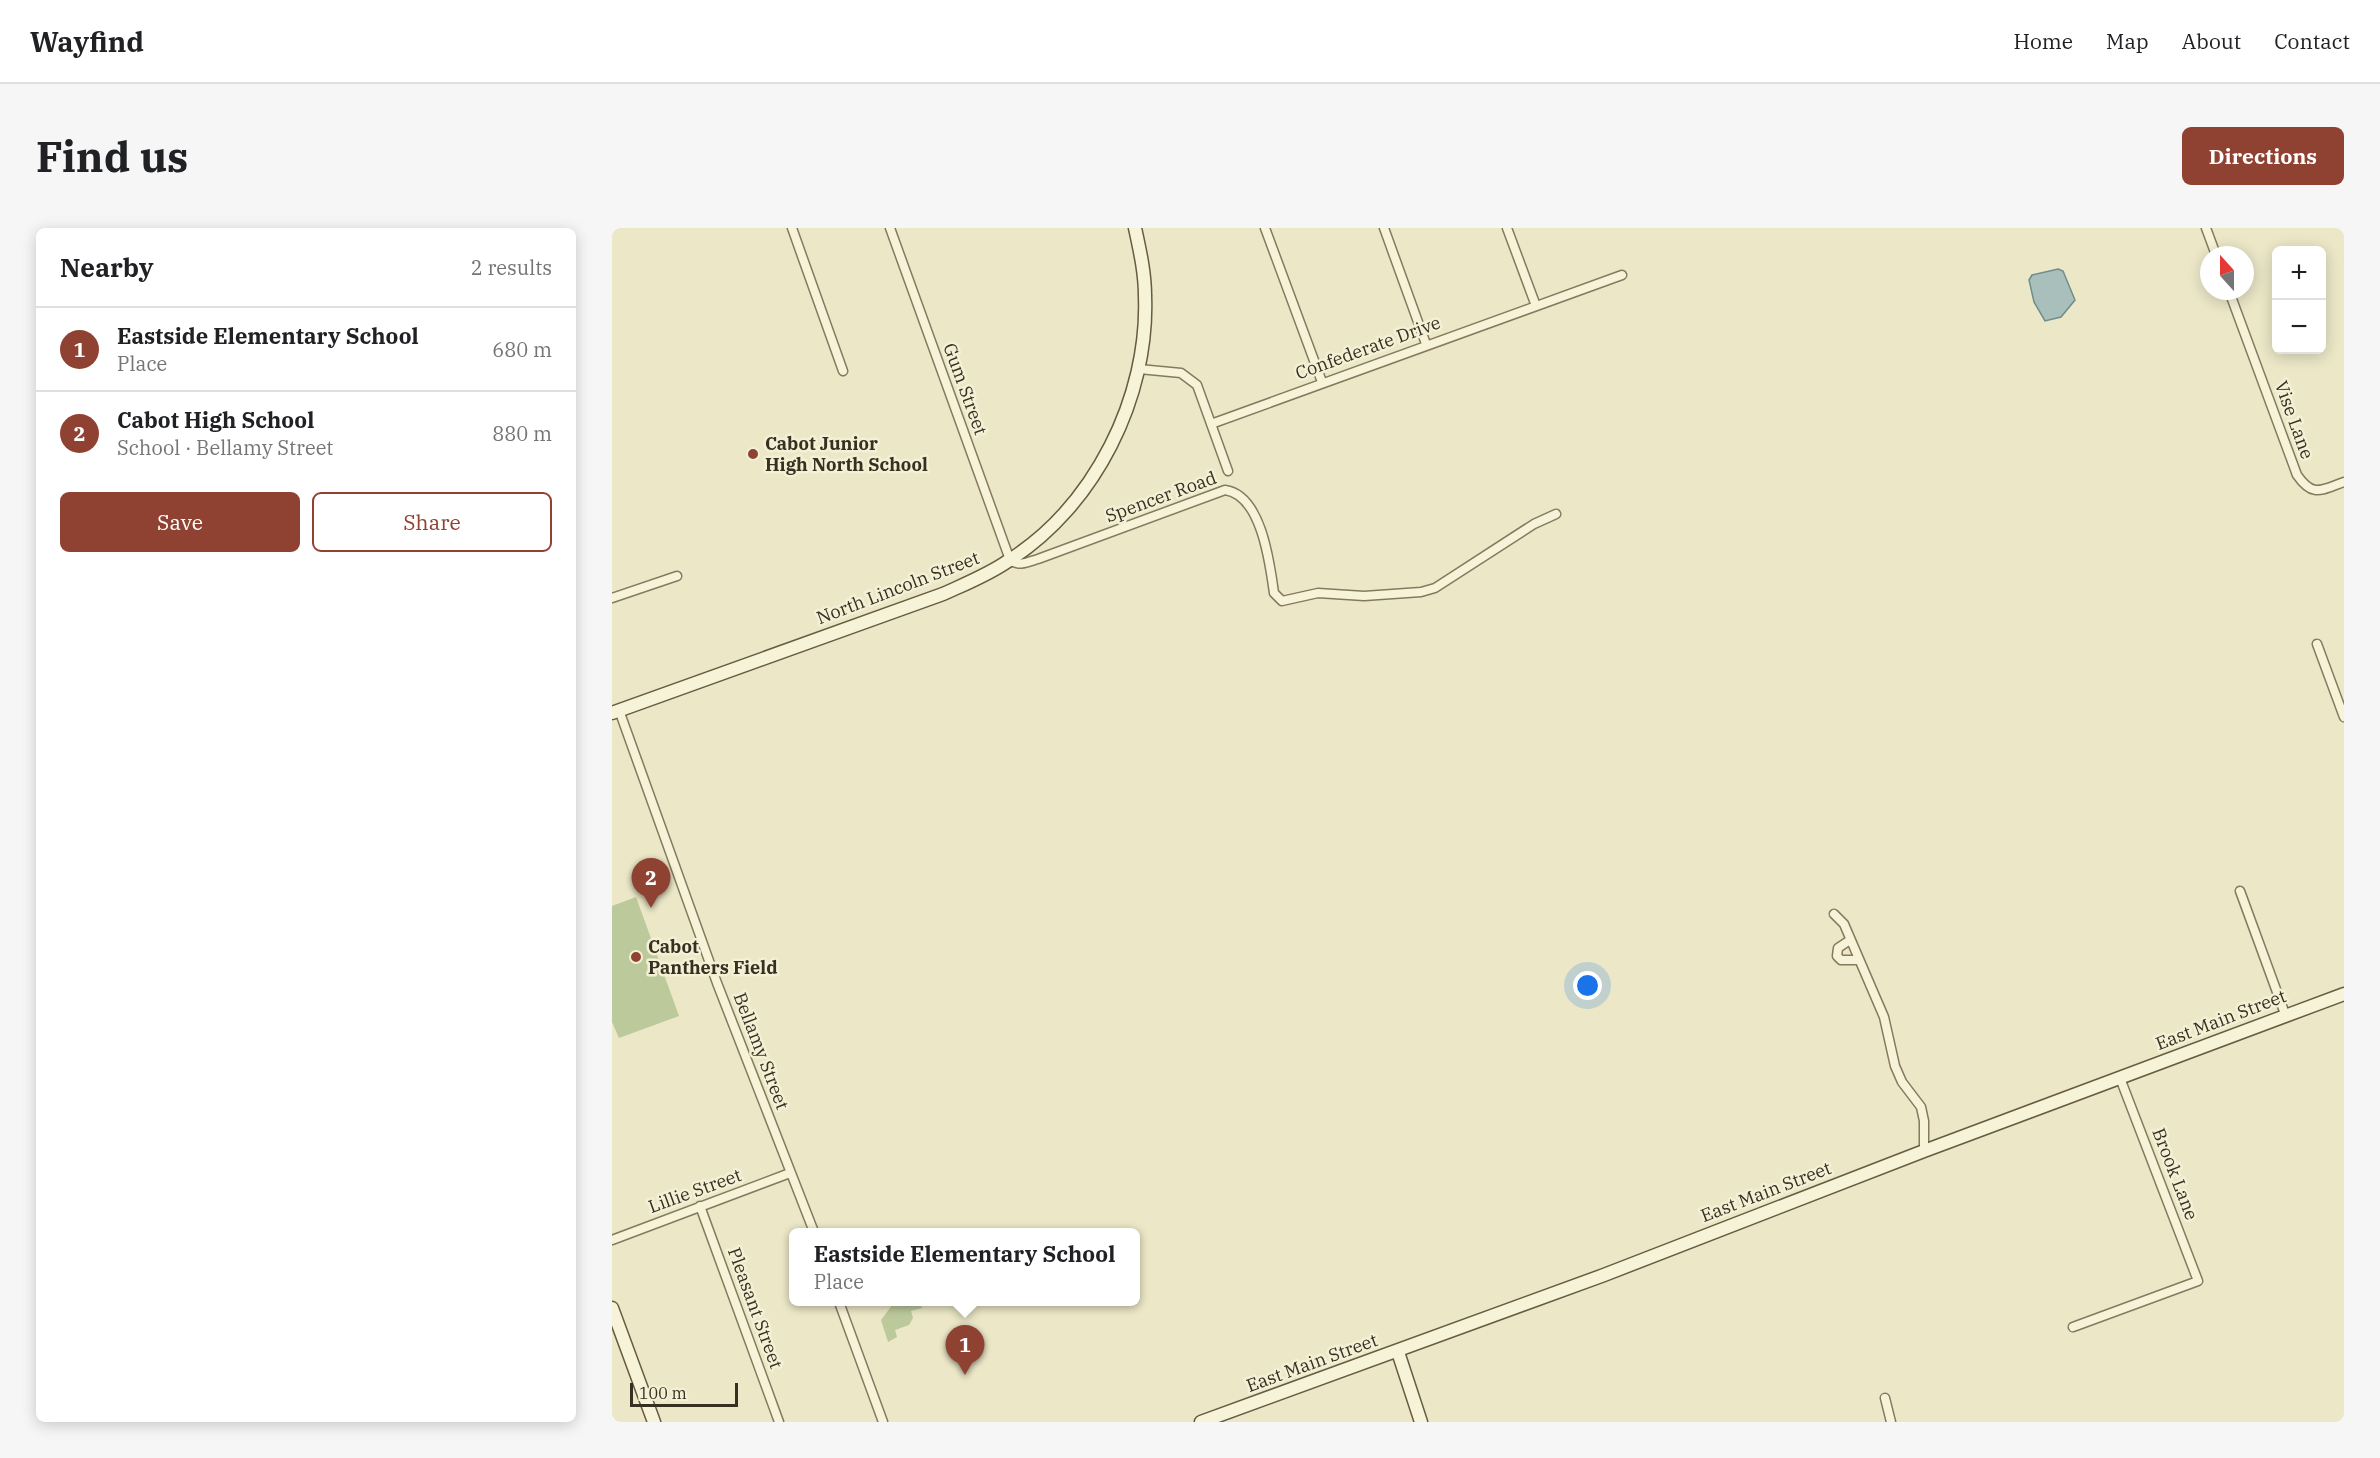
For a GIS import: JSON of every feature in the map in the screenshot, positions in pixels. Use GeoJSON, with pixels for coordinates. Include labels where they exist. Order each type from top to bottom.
{"type":"FeatureCollection","features":[{"type":"Feature","properties":{"kind":"street"},"geometry":{"type":"LineString","coordinates":[[792,228],[843,371]]}},
{"type":"Feature","properties":{"kind":"street","name":"Gum Street"},"geometry":{"type":"LineString","coordinates":[[890,228],[1010,560]]}},
{"type":"Feature","properties":{"kind":"street","name":"North Lincoln Street"},"geometry":{"type":"LineString","coordinates":[[616,712],[943,594],[978,579],[1010,560],[1063,514],[1090,480],[1116,434],[1139,369],[1145,295],[1135,228]]}},
{"type":"Feature","properties":{"kind":"street"},"geometry":{"type":"LineString","coordinates":[[1265,228],[1322,382]]}},
{"type":"Feature","properties":{"kind":"street"},"geometry":{"type":"LineString","coordinates":[[1384,228],[1426,344]]}},
{"type":"Feature","properties":{"kind":"street"},"geometry":{"type":"LineString","coordinates":[[1507,228],[1536,306]]}},
{"type":"Feature","properties":{"kind":"street"},"geometry":{"type":"LineString","coordinates":[[2206,228],[2213,246]]}},
{"type":"Feature","properties":{"kind":"street","name":"Confederate Drive"},"geometry":{"type":"LineString","coordinates":[[1211,424],[1426,344],[1622,275]]}},
{"type":"Feature","properties":{"kind":"street","name":"Vise Lane"},"geometry":{"type":"LineString","coordinates":[[2232,300],[2297,475],[2306,487],[2318,492],[2344,482]]}},
{"type":"Feature","properties":{"kind":"street"},"geometry":{"type":"LineString","coordinates":[[1139,369],[1181,373],[1197,386],[1228,471]]}},
{"type":"Feature","properties":{"kind":"street","name":"Spencer Road"},"geometry":{"type":"LineString","coordinates":[[1010,560],[1022,564],[1038,559],[1225,490],[1231,491],[1245,501],[1252,513],[1269,554],[1274,594],[1282,601],[1318,593],[1364,596],[1413,592],[1445,583],[1525,530],[1556,514]]}},
{"type":"Feature","properties":{"kind":"street"},"geometry":{"type":"LineString","coordinates":[[612,598],[677,576]]}},
{"type":"Feature","properties":{"kind":"street"},"geometry":{"type":"LineString","coordinates":[[2317,644],[2344,717]]}},
{"type":"Feature","properties":{"kind":"street","name":"Bellamy Street"},"geometry":{"type":"LineString","coordinates":[[616,712],[811,1228]]}},
{"type":"Feature","properties":{"kind":"street"},"geometry":{"type":"LineString","coordinates":[[2241,891],[2285,1014]]}},
{"type":"Feature","properties":{"kind":"street"},"geometry":{"type":"LineString","coordinates":[[1834,914],[1844,924],[1857,960],[1884,1017],[1895,1066],[1902,1082],[1921,1107],[1924,1121],[1924,1151]]}},
{"type":"Feature","properties":{"kind":"street"},"geometry":{"type":"LineString","coordinates":[[1850,940],[1838,948],[1837,956],[1841,960],[1857,960]]}},
{"type":"Feature","properties":{"kind":"street","name":"East Main Street"},"geometry":{"type":"LineString","coordinates":[[1201,1422],[1398,1352],[2285,1014],[2344,994]]}},
{"type":"Feature","properties":{"kind":"street","name":"Brook Lane"},"geometry":{"type":"LineString","coordinates":[[2073,1327],[2198,1281],[2121,1078]]}},
{"type":"Feature","properties":{"kind":"street","name":"Lillie Street"},"geometry":{"type":"LineString","coordinates":[[612,1240],[790,1173]]}},
{"type":"Feature","properties":{"kind":"street","name":"Pleasant Street"},"geometry":{"type":"LineString","coordinates":[[700,1206],[779,1422]]}},
{"type":"Feature","properties":{"kind":"street"},"geometry":{"type":"LineString","coordinates":[[840,1306],[883,1422]]}},
{"type":"Feature","properties":{"kind":"street"},"geometry":{"type":"LineString","coordinates":[[612,1308],[654,1422]]}},
{"type":"Feature","properties":{"kind":"street"},"geometry":{"type":"LineString","coordinates":[[1398,1352],[1421,1422]]}},
{"type":"Feature","properties":{"kind":"street"},"geometry":{"type":"LineString","coordinates":[[1885,1398],[1891,1422]]}},
{"type":"Feature","properties":{"kind":"green space","name":"Cabot Panthers Field"},"geometry":{"type":"Polygon","coordinates":[[[636,897],[679,1016],[619,1038],[612,1022],[612,906],[636,897]]]}},
{"type":"Feature","properties":{"kind":"green space"},"geometry":{"type":"Polygon","coordinates":[[[892,1306],[921,1306],[922,1308],[911,1311],[913,1318],[909,1325],[895,1330],[897,1337],[888,1342],[881,1320],[892,1306]]]}},
{"type":"Feature","properties":{"kind":"water"},"geometry":{"type":"Polygon","coordinates":[[[2058,269],[2063,271],[2075,300],[2061,317],[2045,321],[2034,302],[2029,280],[2032,275],[2058,269]]]}},
{"type":"Feature","properties":{"kind":"place","name":"Cabot Junior High North School"},"geometry":{"type":"Point","coordinates":[753,454]}},
{"type":"Feature","properties":{"kind":"place","name":"Cabot High School"},"geometry":{"type":"Point","coordinates":[651,908]}},
{"type":"Feature","properties":{"kind":"place","name":"Cabot Panthers Field"},"geometry":{"type":"Point","coordinates":[636,957]}},
{"type":"Feature","properties":{"kind":"place","name":"Eastside Elementary School"},"geometry":{"type":"Point","coordinates":[965,1375]}}]}
